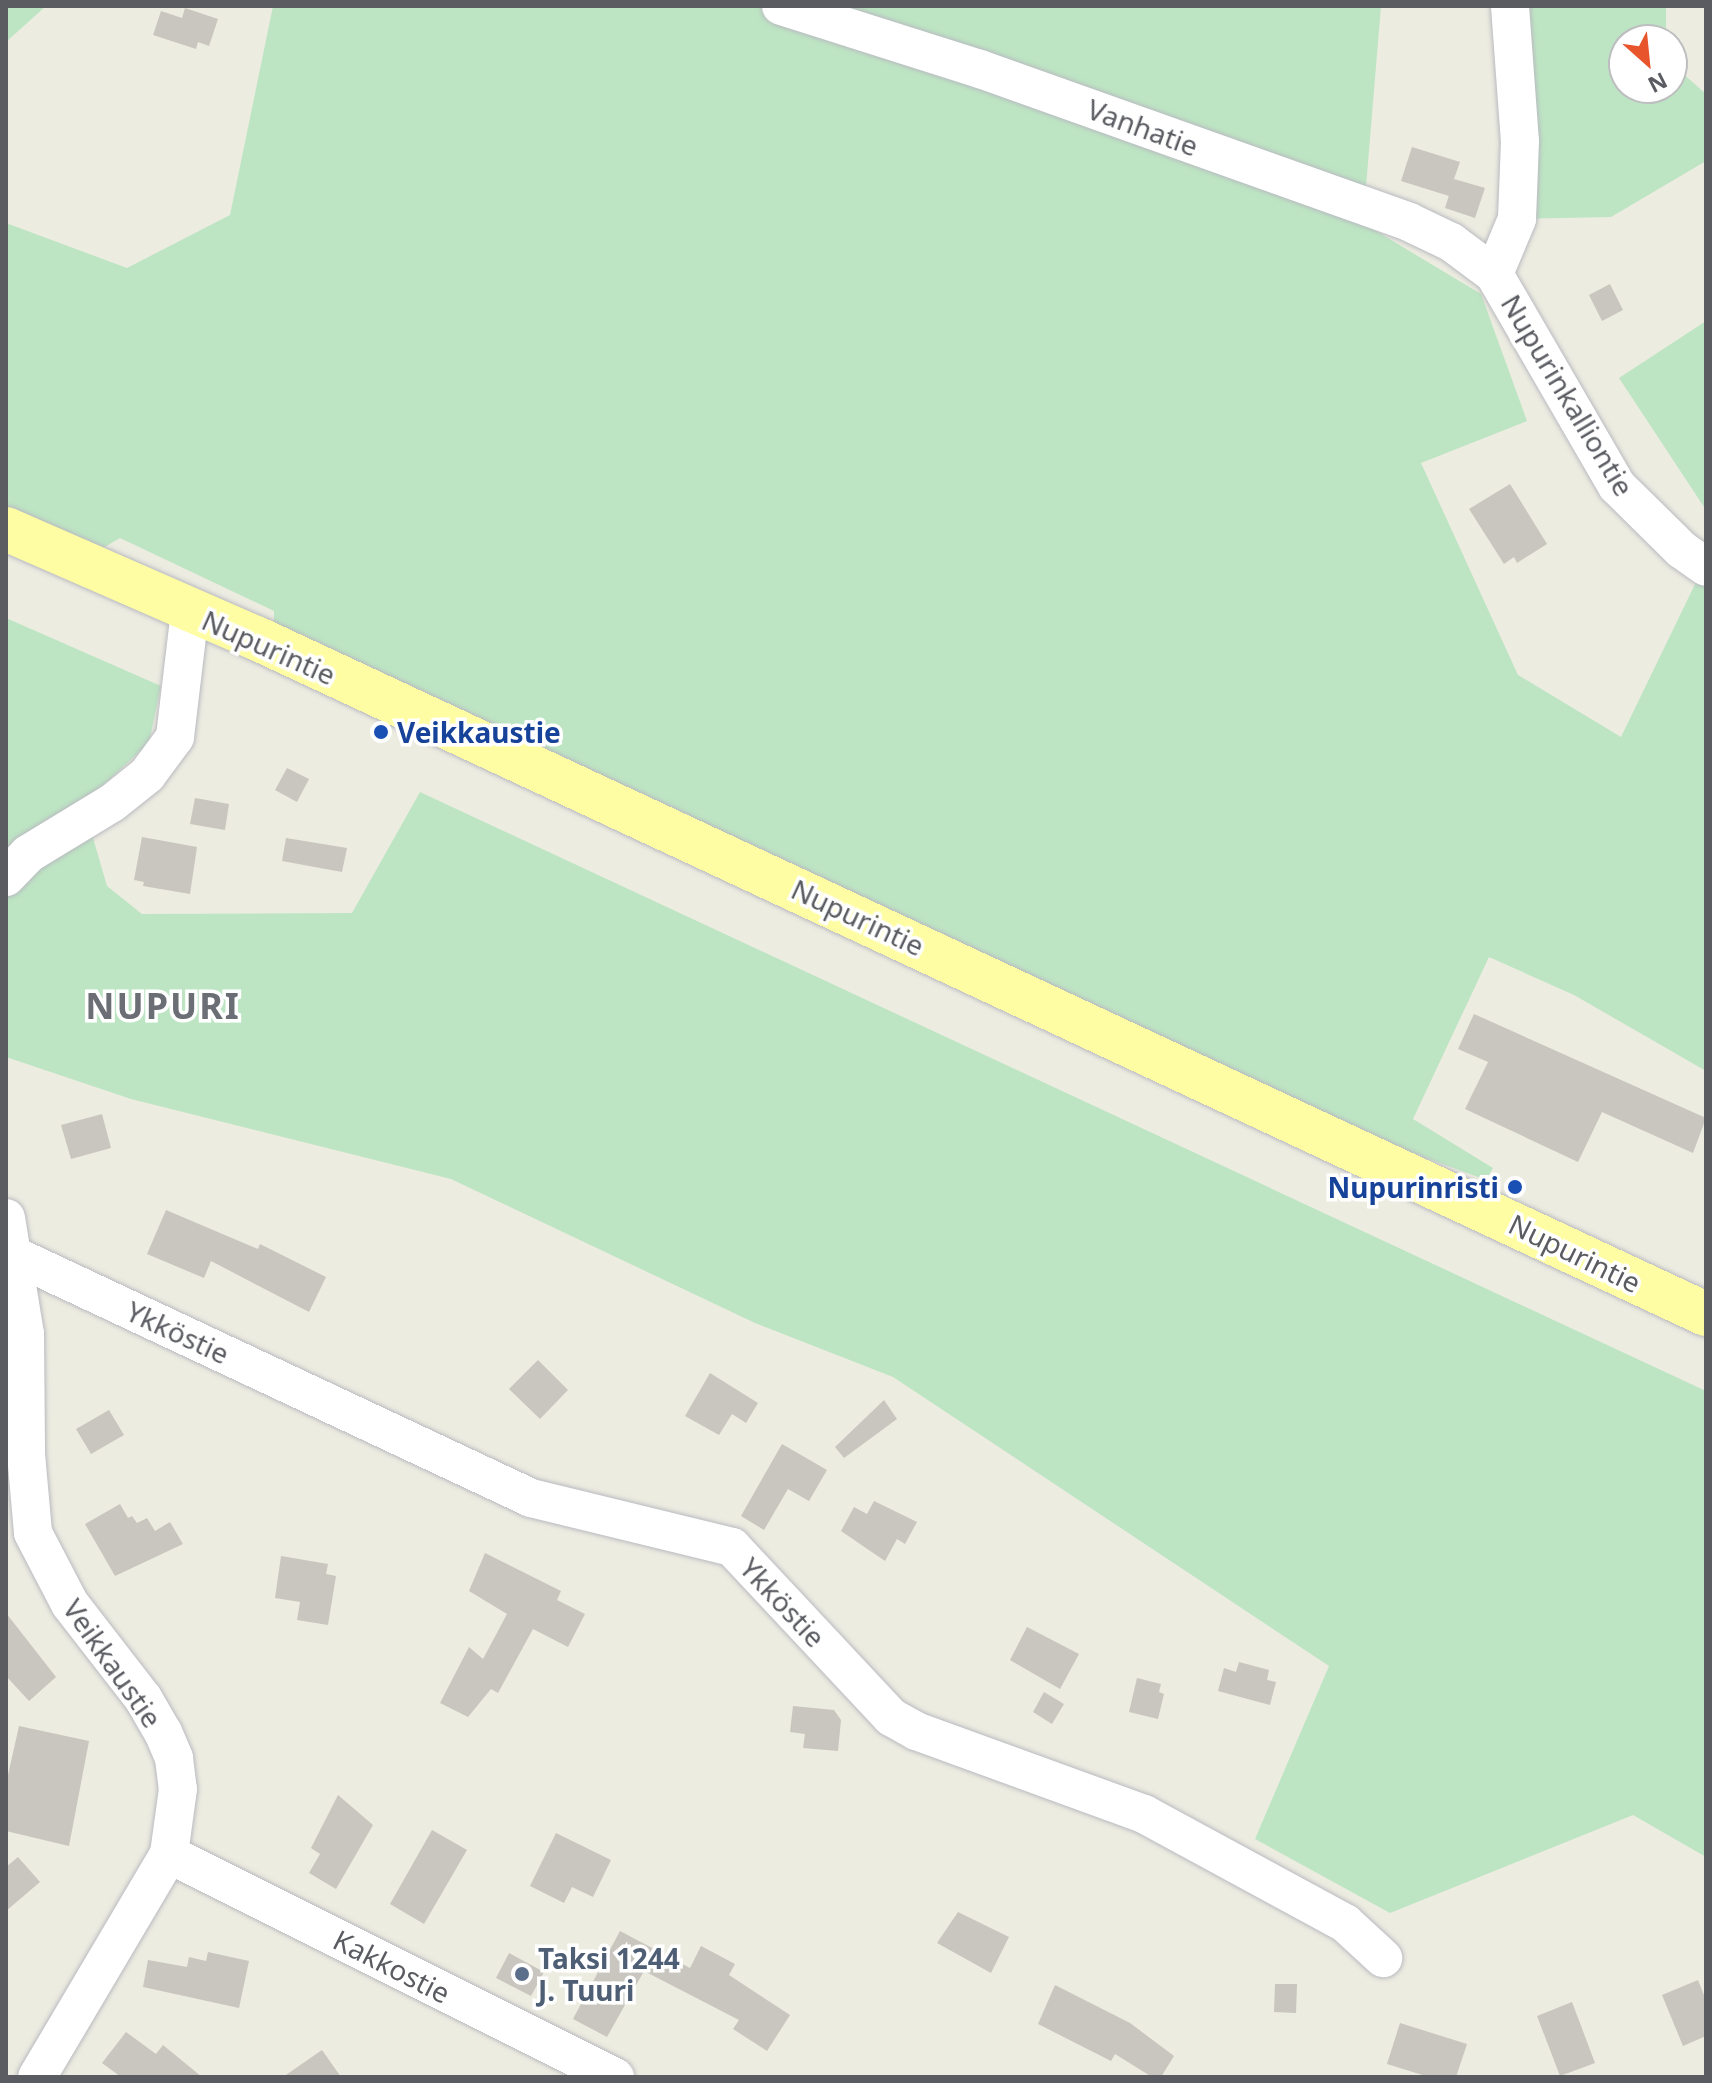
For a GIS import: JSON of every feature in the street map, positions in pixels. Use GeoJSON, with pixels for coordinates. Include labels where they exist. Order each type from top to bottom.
{"type":"FeatureCollection","features":[{"type":"Feature","properties":{"kind":"main road","name":"Nupurintie"},"geometry":{"type":"LineString","coordinates":[[6,529],[813,896],[1706,1314]]}},
{"type":"Feature","properties":{"kind":"street","name":"Vanhatie"},"geometry":{"type":"LineString","coordinates":[[781,6],[980,69],[1409,222],[1451,242],[1494,274]]}},
{"type":"Feature","properties":{"kind":"street","name":"Nupurinkalliontie"},"geometry":{"type":"LineString","coordinates":[[1510,6],[1520,141],[1517,219],[1494,274],[1617,486],[1682,550],[1706,567]]}},
{"type":"Feature","properties":{"kind":"street"},"geometry":{"type":"LineString","coordinates":[[6,877],[28,854],[147,775],[175,737],[190,612]]}},
{"type":"Feature","properties":{"kind":"street","name":"Veikkaustie"},"geometry":{"type":"LineString","coordinates":[[6,1218],[25,1334],[26,1454],[33,1533],[49,1571],[143,1698],[174,1758],[178,1789],[169,1854],[37,2077]]}},
{"type":"Feature","properties":{"kind":"street","name":"Ykköstie"},"geometry":{"type":"LineString","coordinates":[[10,1256],[531,1498],[732,1547],[891,1717],[916,1731],[1144,1814],[1345,1923],[1383,1958]]}},
{"type":"Feature","properties":{"kind":"street","name":"Kakkostie"},"geometry":{"type":"LineString","coordinates":[[169,1854],[615,2077]]}},
{"type":"Feature","properties":{"kind":"green space"},"geometry":{"type":"Polygon","coordinates":[[[6,6],[46,6],[6,42],[6,6]]]}},
{"type":"Feature","properties":{"kind":"green space"},"geometry":{"type":"Polygon","coordinates":[[[273,6],[1381,6],[1363,223],[1481,294],[1527,421],[1421,463],[1518,675],[1621,737],[1698,578],[1706,586],[1706,1071],[1574,995],[1489,957],[1413,1119],[1493,1168],[1486,1180],[1315,1117],[274,624],[274,611],[120,538],[103,548],[6,508],[6,223],[127,268],[230,215],[273,6]]]}},
{"type":"Feature","properties":{"kind":"green space"},"geometry":{"type":"Polygon","coordinates":[[[1510,6],[1666,6],[1666,24],[1608,24],[1608,104],[1688,104],[1688,78],[1706,94],[1706,161],[1611,217],[1517,219],[1510,6]]]}},
{"type":"Feature","properties":{"kind":"green space"},"geometry":{"type":"Polygon","coordinates":[[[1706,321],[1706,510],[1619,378],[1706,321]]]}},
{"type":"Feature","properties":{"kind":"green space"},"geometry":{"type":"Polygon","coordinates":[[[6,618],[161,686],[149,743],[98,790],[6,852],[6,618]]]}},
{"type":"Feature","properties":{"kind":"green space"},"geometry":{"type":"Polygon","coordinates":[[[420,792],[1706,1391],[1706,1857],[1633,1815],[1390,1913],[1255,1839],[1329,1666],[893,1377],[755,1323],[451,1179],[131,1099],[6,1057],[6,895],[28,871],[91,831],[107,886],[142,914],[352,913],[420,792]]]}},
{"type":"Feature","properties":{"kind":"building"},"geometry":{"type":"Polygon","coordinates":[[[185,8],[218,19],[209,46],[198,42],[196,49],[153,35],[161,11],[182,18],[185,8]]]}},
{"type":"Feature","properties":{"kind":"building"},"geometry":{"type":"Polygon","coordinates":[[[1412,147],[1460,162],[1454,179],[1485,188],[1475,218],[1445,208],[1449,196],[1401,181],[1412,147]]]}},
{"type":"Feature","properties":{"kind":"building"},"geometry":{"type":"Polygon","coordinates":[[[1610,284],[1623,310],[1602,321],[1589,295],[1610,284]]]}},
{"type":"Feature","properties":{"kind":"building"},"geometry":{"type":"Polygon","coordinates":[[[1510,484],[1547,544],[1517,563],[1514,557],[1504,564],[1469,509],[1510,484]]]}},
{"type":"Feature","properties":{"kind":"building"},"geometry":{"type":"Polygon","coordinates":[[[287,768],[309,779],[297,802],[275,790],[287,768]]]}},
{"type":"Feature","properties":{"kind":"building"},"geometry":{"type":"Polygon","coordinates":[[[195,798],[229,804],[225,830],[190,824],[195,798]]]}},
{"type":"Feature","properties":{"kind":"building"},"geometry":{"type":"Polygon","coordinates":[[[142,837],[197,847],[190,894],[143,886],[144,882],[134,880],[142,837]]]}},
{"type":"Feature","properties":{"kind":"building"},"geometry":{"type":"Polygon","coordinates":[[[286,838],[347,848],[342,872],[282,861],[286,838]]]}},
{"type":"Feature","properties":{"kind":"building"},"geometry":{"type":"Polygon","coordinates":[[[1474,1014],[1706,1118],[1693,1153],[1602,1112],[1578,1162],[1465,1109],[1488,1062],[1458,1049],[1474,1014]]]}},
{"type":"Feature","properties":{"kind":"building"},"geometry":{"type":"Polygon","coordinates":[[[102,1114],[111,1148],[71,1159],[61,1125],[102,1114]]]}},
{"type":"Feature","properties":{"kind":"building"},"geometry":{"type":"Polygon","coordinates":[[[166,1210],[258,1249],[260,1244],[326,1277],[309,1312],[211,1261],[204,1278],[147,1254],[166,1210]]]}},
{"type":"Feature","properties":{"kind":"building"},"geometry":{"type":"Polygon","coordinates":[[[538,1360],[568,1390],[540,1419],[509,1389],[538,1360]]]}},
{"type":"Feature","properties":{"kind":"building"},"geometry":{"type":"Polygon","coordinates":[[[710,1373],[758,1403],[746,1423],[732,1414],[719,1435],[685,1416],[710,1373]]]}},
{"type":"Feature","properties":{"kind":"building"},"geometry":{"type":"Polygon","coordinates":[[[884,1400],[897,1419],[844,1458],[835,1447],[884,1400]]]}},
{"type":"Feature","properties":{"kind":"building"},"geometry":{"type":"Polygon","coordinates":[[[109,1410],[124,1435],[91,1454],[76,1429],[109,1410]]]}},
{"type":"Feature","properties":{"kind":"building"},"geometry":{"type":"Polygon","coordinates":[[[782,1444],[827,1470],[809,1501],[788,1489],[764,1530],[741,1516],[782,1444]]]}},
{"type":"Feature","properties":{"kind":"building"},"geometry":{"type":"Polygon","coordinates":[[[874,1501],[917,1522],[905,1544],[897,1539],[885,1561],[841,1531],[854,1507],[867,1514],[874,1501]]]}},
{"type":"Feature","properties":{"kind":"building"},"geometry":{"type":"Polygon","coordinates":[[[120,1504],[128,1518],[132,1516],[137,1523],[147,1518],[155,1531],[170,1522],[183,1544],[115,1576],[85,1524],[120,1504]]]}},
{"type":"Feature","properties":{"kind":"building"},"geometry":{"type":"Polygon","coordinates":[[[485,1553],[561,1591],[557,1600],[585,1614],[568,1647],[533,1629],[498,1693],[491,1689],[468,1717],[440,1703],[469,1647],[483,1659],[507,1614],[469,1591],[485,1553]]]}},
{"type":"Feature","properties":{"kind":"building"},"geometry":{"type":"Polygon","coordinates":[[[281,1556],[328,1564],[326,1574],[336,1576],[328,1625],[297,1620],[300,1602],[275,1598],[281,1556]]]}},
{"type":"Feature","properties":{"kind":"building"},"geometry":{"type":"Polygon","coordinates":[[[6,1613],[56,1677],[29,1701],[6,1676],[6,1613]]]}},
{"type":"Feature","properties":{"kind":"building"},"geometry":{"type":"Polygon","coordinates":[[[1027,1627],[1079,1654],[1060,1689],[1010,1660],[1027,1627]]]}},
{"type":"Feature","properties":{"kind":"building"},"geometry":{"type":"Polygon","coordinates":[[[1239,1662],[1269,1670],[1267,1680],[1276,1682],[1270,1705],[1218,1691],[1224,1668],[1236,1672],[1239,1662]]]}},
{"type":"Feature","properties":{"kind":"building"},"geometry":{"type":"Polygon","coordinates":[[[1137,1678],[1161,1684],[1159,1692],[1164,1694],[1158,1719],[1129,1712],[1137,1678]]]}},
{"type":"Feature","properties":{"kind":"building"},"geometry":{"type":"Polygon","coordinates":[[[1044,1692],[1064,1704],[1052,1724],[1033,1712],[1044,1692]]]}},
{"type":"Feature","properties":{"kind":"building"},"geometry":{"type":"Polygon","coordinates":[[[793,1706],[834,1710],[841,1720],[838,1751],[803,1748],[805,1734],[790,1732],[793,1706]]]}},
{"type":"Feature","properties":{"kind":"building"},"geometry":{"type":"Polygon","coordinates":[[[19,1726],[89,1741],[69,1846],[6,1831],[6,1784],[19,1726]]]}},
{"type":"Feature","properties":{"kind":"building"},"geometry":{"type":"Polygon","coordinates":[[[338,1795],[373,1825],[336,1889],[309,1873],[320,1854],[311,1848],[338,1795]]]}},
{"type":"Feature","properties":{"kind":"building"},"geometry":{"type":"Polygon","coordinates":[[[432,1830],[467,1850],[424,1924],[390,1904],[432,1830]]]}},
{"type":"Feature","properties":{"kind":"building"},"geometry":{"type":"Polygon","coordinates":[[[556,1833],[611,1860],[593,1897],[572,1887],[564,1903],[530,1886],[556,1833]]]}},
{"type":"Feature","properties":{"kind":"building"},"geometry":{"type":"Polygon","coordinates":[[[18,1857],[40,1882],[6,1911],[6,1867],[18,1857]]]}},
{"type":"Feature","properties":{"kind":"building"},"geometry":{"type":"Polygon","coordinates":[[[958,1912],[1009,1937],[991,1973],[937,1943],[958,1912]]]}},
{"type":"Feature","properties":{"kind":"building"},"geometry":{"type":"Polygon","coordinates":[[[620,1931],[690,1968],[701,1946],[735,1964],[729,1975],[790,2015],[767,2051],[733,2029],[739,2020],[644,1971],[607,2037],[573,2019],[620,1931]]]}},
{"type":"Feature","properties":{"kind":"building"},"geometry":{"type":"Polygon","coordinates":[[[208,1952],[249,1961],[239,2008],[143,1987],[148,1960],[187,1967],[189,1957],[206,1961],[208,1952]]]}},
{"type":"Feature","properties":{"kind":"building"},"geometry":{"type":"Polygon","coordinates":[[[509,1953],[544,1972],[531,1996],[496,1978],[509,1953]]]}},
{"type":"Feature","properties":{"kind":"building"},"geometry":{"type":"Polygon","coordinates":[[[1698,1980],[1706,2000],[1706,2036],[1683,2046],[1662,1995],[1698,1980]]]}},
{"type":"Feature","properties":{"kind":"building"},"geometry":{"type":"Polygon","coordinates":[[[1275,1984],[1297,1984],[1296,2013],[1274,2012],[1275,1984]]]}},
{"type":"Feature","properties":{"kind":"building"},"geometry":{"type":"Polygon","coordinates":[[[1055,1985],[1130,2023],[1174,2056],[1161,2077],[1152,2077],[1115,2054],[1111,2061],[1038,2024],[1055,1985]]]}},
{"type":"Feature","properties":{"kind":"building"},"geometry":{"type":"Polygon","coordinates":[[[1572,2002],[1595,2063],[1560,2076],[1537,2016],[1572,2002]]]}},
{"type":"Feature","properties":{"kind":"building"},"geometry":{"type":"Polygon","coordinates":[[[1400,2023],[1467,2044],[1456,2077],[1429,2077],[1387,2064],[1400,2023]]]}},
{"type":"Feature","properties":{"kind":"building"},"geometry":{"type":"Polygon","coordinates":[[[126,2032],[156,2054],[163,2045],[202,2077],[121,2077],[102,2063],[126,2032]]]}},
{"type":"Feature","properties":{"kind":"building"},"geometry":{"type":"Polygon","coordinates":[[[322,2050],[341,2077],[283,2077],[322,2050]]]}},
{"type":"Feature","properties":{"kind":"place","name":"Veikkaustie"},"geometry":{"type":"Point","coordinates":[381,732]}},
{"type":"Feature","properties":{"kind":"place","name":"Nupurinristi"},"geometry":{"type":"Point","coordinates":[1515,1187]}},
{"type":"Feature","properties":{"kind":"place","name":"Taksi 1244 J. Tuuri"},"geometry":{"type":"Point","coordinates":[522,1974]}},
{"type":"Feature","properties":{"kind":"district","name":"NUPURI"},"geometry":{"type":"Point","coordinates":[163,1006]}}]}
